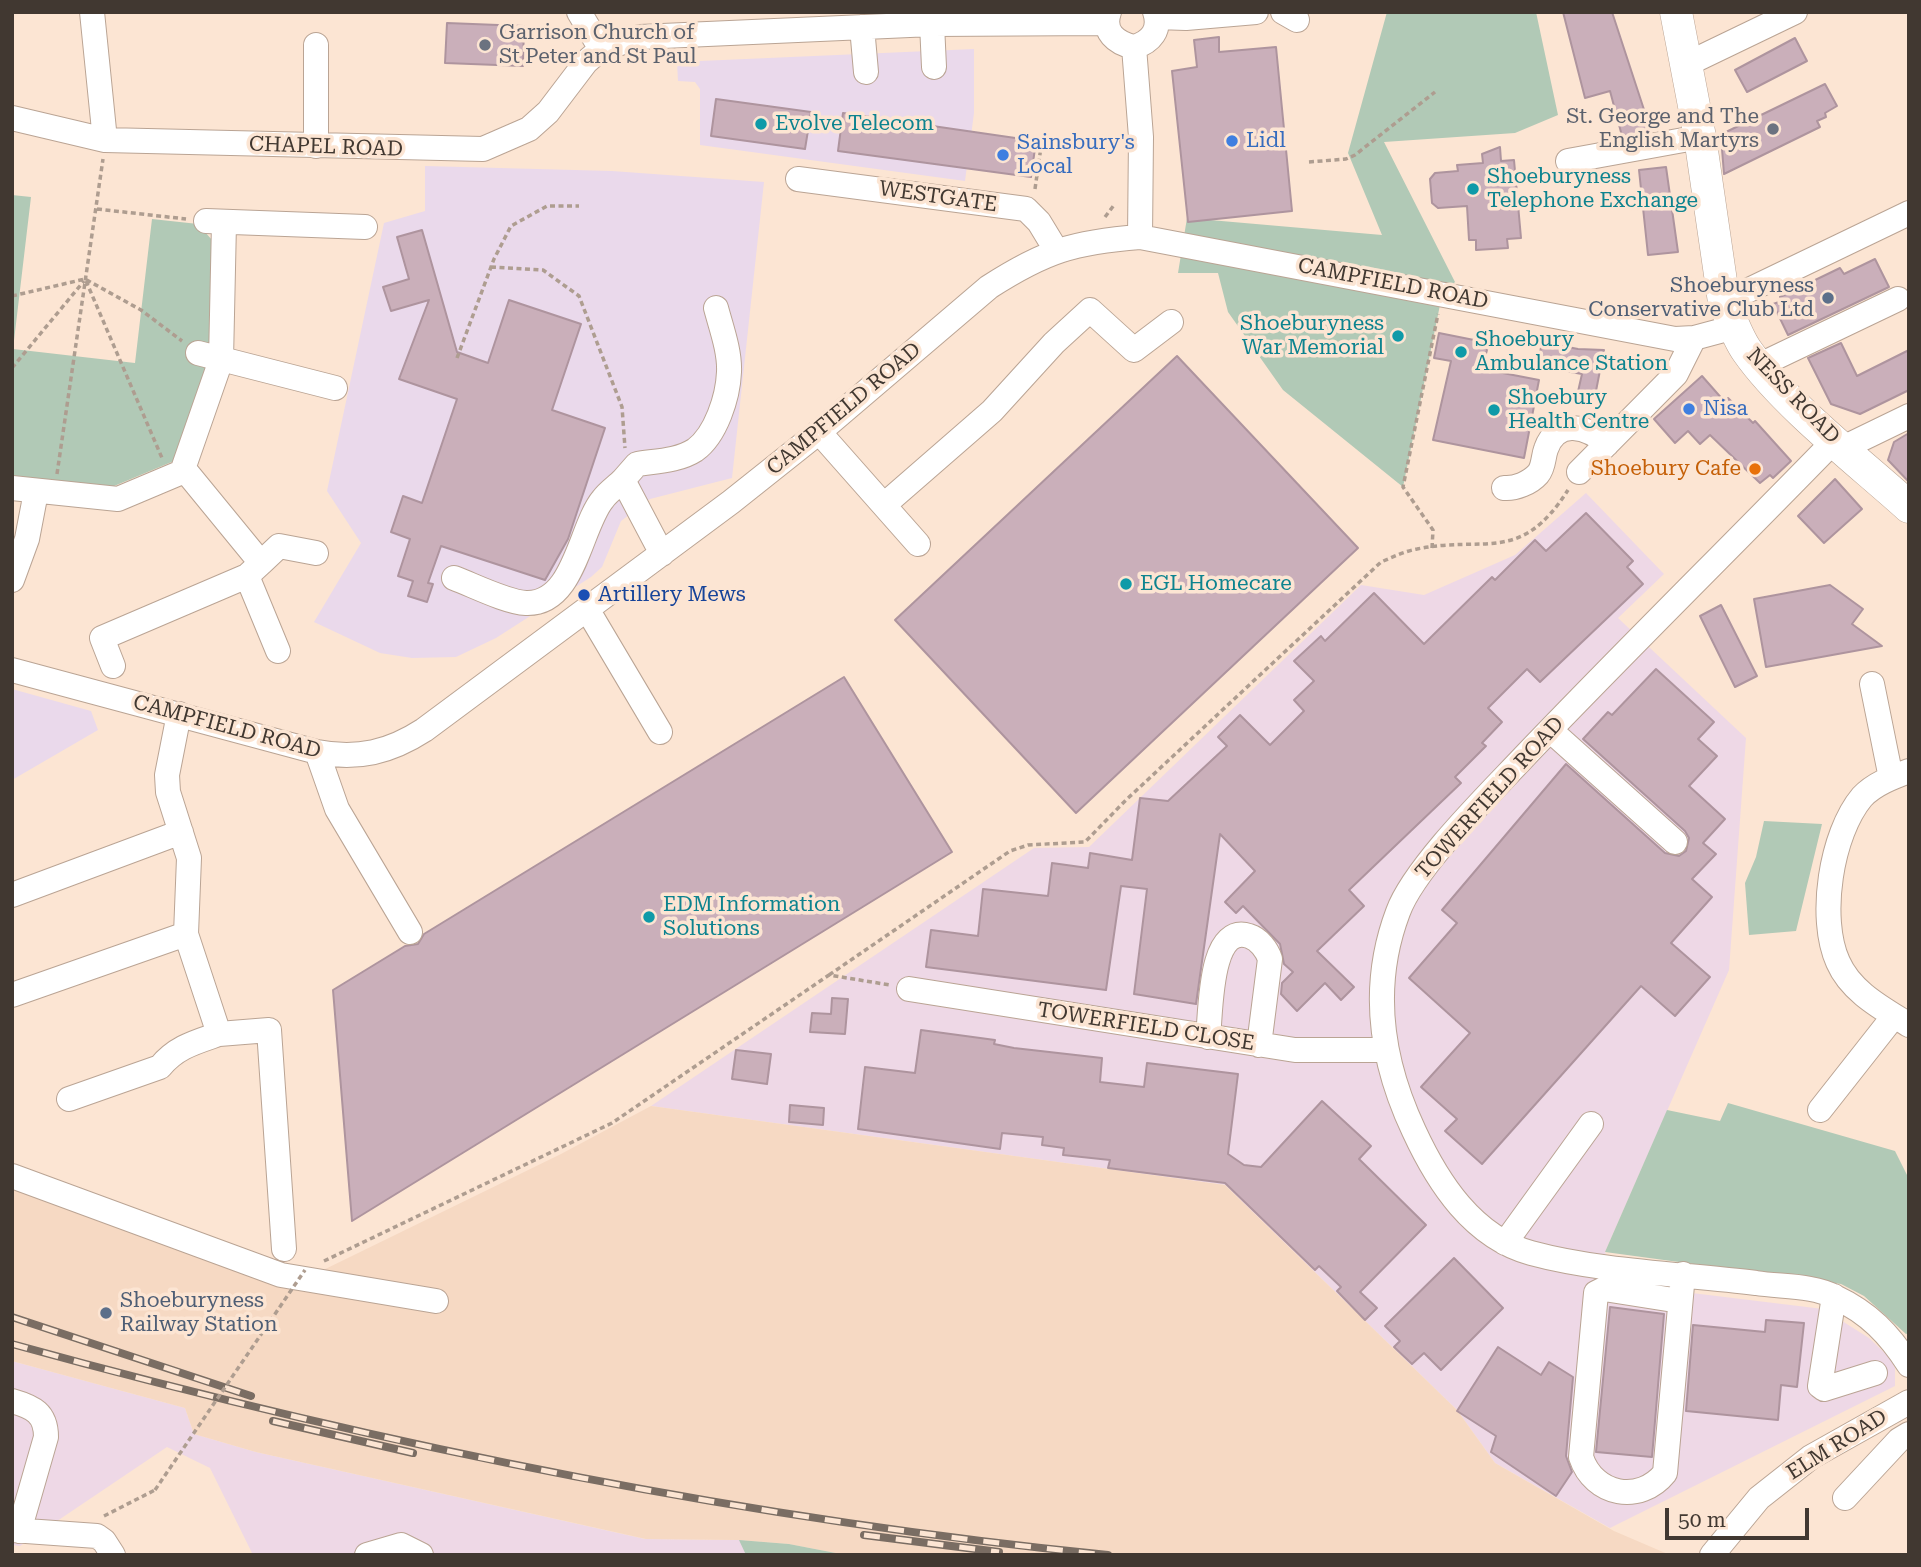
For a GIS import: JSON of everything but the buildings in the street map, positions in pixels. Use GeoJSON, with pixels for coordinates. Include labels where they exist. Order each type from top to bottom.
{"type":"FeatureCollection","features":[{"type":"Feature","properties":{"kind":"main road","name":"NESS ROAD"},"geometry":{"type":"LineString","coordinates":[[1676,12],[1700,137],[1729,315],[1746,351],[1839,444],[1909,507]]}},
{"type":"Feature","properties":{"kind":"street"},"geometry":{"type":"LineString","coordinates":[[92,12],[105,139]]}},
{"type":"Feature","properties":{"kind":"street"},"geometry":{"type":"LineString","coordinates":[[579,12],[601,49],[658,35],[1108,17],[1112,37],[1119,43],[1134,47],[1151,38],[1156,15],[1256,12]]}},
{"type":"Feature","properties":{"kind":"street"},"geometry":{"type":"LineString","coordinates":[[1687,64],[1795,12]]}},
{"type":"Feature","properties":{"kind":"street"},"geometry":{"type":"LineString","coordinates":[[932,24],[934,67]]}},
{"type":"Feature","properties":{"kind":"street"},"geometry":{"type":"LineString","coordinates":[[862,27],[866,72]]}},
{"type":"Feature","properties":{"kind":"street"},"geometry":{"type":"LineString","coordinates":[[316,45],[316,146]]}},
{"type":"Feature","properties":{"kind":"street"},"geometry":{"type":"LineString","coordinates":[[1134,47],[1141,137],[1140,237]]}},
{"type":"Feature","properties":{"kind":"street","name":"CHAPEL ROAD"},"geometry":{"type":"LineString","coordinates":[[12,118],[105,139],[483,149],[530,129],[548,112],[586,62],[601,49]]}},
{"type":"Feature","properties":{"kind":"street"},"geometry":{"type":"LineString","coordinates":[[1568,161],[1700,137]]}},
{"type":"Feature","properties":{"kind":"street","name":"WESTGATE"},"geometry":{"type":"LineString","coordinates":[[798,178],[1026,209],[1039,222],[1056,250]]}},
{"type":"Feature","properties":{"kind":"street","name":"CAMPFIELD ROAD"},"geometry":{"type":"LineString","coordinates":[[12,670],[317,752],[360,755],[404,743],[662,554],[819,432],[989,287],[1019,268],[1056,250],[1090,241],[1140,237],[1651,335],[1693,338],[1909,213]]}},
{"type":"Feature","properties":{"kind":"street"},"geometry":{"type":"LineString","coordinates":[[177,473],[209,357],[215,222],[365,227]]}},
{"type":"Feature","properties":{"kind":"street"},"geometry":{"type":"LineString","coordinates":[[1760,365],[1898,299]]}},
{"type":"Feature","properties":{"kind":"street"},"geometry":{"type":"LineString","coordinates":[[454,578],[525,603],[538,601],[558,589],[569,574],[601,499],[637,464],[674,459],[695,450],[711,433],[722,405],[729,372],[716,307]]}},
{"type":"Feature","properties":{"kind":"street"},"geometry":{"type":"LineString","coordinates":[[884,505],[992,411],[1054,343],[1090,310],[1135,350],[1171,321]]}},
{"type":"Feature","properties":{"kind":"street"},"geometry":{"type":"LineString","coordinates":[[1579,472],[1676,374],[1693,338]]}},
{"type":"Feature","properties":{"kind":"street"},"geometry":{"type":"LineString","coordinates":[[209,357],[335,388]]}},
{"type":"Feature","properties":{"kind":"street","name":"TOWERFIELD ROAD"},"geometry":{"type":"LineString","coordinates":[[1909,416],[1839,444],[1550,730],[1480,803],[1418,878],[1399,908],[1388,944],[1381,982],[1384,1050],[1397,1096],[1446,1190],[1473,1219],[1505,1243],[1532,1253],[1834,1296],[1878,1323],[1890,1335],[1909,1365]]}},
{"type":"Feature","properties":{"kind":"street"},"geometry":{"type":"LineString","coordinates":[[1504,488],[1527,483],[1538,473],[1549,441],[1557,431],[1567,428],[1586,429],[1607,444]]}},
{"type":"Feature","properties":{"kind":"street"},"geometry":{"type":"LineString","coordinates":[[819,432],[918,544]]}},
{"type":"Feature","properties":{"kind":"street"},"geometry":{"type":"LineString","coordinates":[[12,580],[27,539],[34,491],[118,499],[177,473]]}},
{"type":"Feature","properties":{"kind":"street"},"geometry":{"type":"LineString","coordinates":[[177,473],[254,570],[278,651]]}},
{"type":"Feature","properties":{"kind":"street"},"geometry":{"type":"LineString","coordinates":[[625,478],[662,554]]}},
{"type":"Feature","properties":{"kind":"street"},"geometry":{"type":"LineString","coordinates":[[113,666],[102,638],[254,570],[279,546],[316,553]]}},
{"type":"Feature","properties":{"kind":"street"},"geometry":{"type":"LineString","coordinates":[[587,609],[660,732]]}},
{"type":"Feature","properties":{"kind":"street"},"geometry":{"type":"LineString","coordinates":[[1820,1110],[1873,1045],[1901,1021],[1862,995],[1838,962],[1828,914],[1838,841],[1846,823],[1863,796],[1900,775],[1872,684]]}},
{"type":"Feature","properties":{"kind":"street"},"geometry":{"type":"LineString","coordinates":[[179,715],[167,775],[167,792],[191,873],[186,934],[219,1034]]}},
{"type":"Feature","properties":{"kind":"street"},"geometry":{"type":"LineString","coordinates":[[1550,730],[1675,842]]}},
{"type":"Feature","properties":{"kind":"street"},"geometry":{"type":"LineString","coordinates":[[317,752],[337,809],[410,932]]}},
{"type":"Feature","properties":{"kind":"street"},"geometry":{"type":"LineString","coordinates":[[12,895],[181,832]]}},
{"type":"Feature","properties":{"kind":"street"},"geometry":{"type":"LineString","coordinates":[[12,995],[186,934]]}},
{"type":"Feature","properties":{"kind":"street"},"geometry":{"type":"LineString","coordinates":[[1208,1037],[1218,955],[1224,942],[1232,935],[1241,934],[1255,938],[1270,959],[1259,1045]]}},
{"type":"Feature","properties":{"kind":"street","name":"TOWERFIELD CLOSE"},"geometry":{"type":"LineString","coordinates":[[909,989],[1295,1050],[1384,1050]]}},
{"type":"Feature","properties":{"kind":"street"},"geometry":{"type":"LineString","coordinates":[[69,1099],[160,1067],[170,1055],[183,1047],[219,1034],[269,1030],[284,1249]]}},
{"type":"Feature","properties":{"kind":"street"},"geometry":{"type":"LineString","coordinates":[[1505,1243],[1591,1124]]}},
{"type":"Feature","properties":{"kind":"street"},"geometry":{"type":"LineString","coordinates":[[12,1176],[281,1275],[436,1301]]}},
{"type":"Feature","properties":{"kind":"street"},"geometry":{"type":"LineString","coordinates":[[1680,1300],[1604,1289],[1596,1293],[1581,1457],[1587,1473],[1597,1485],[1616,1490],[1643,1490],[1658,1482],[1665,1473],[1683,1274]]}},
{"type":"Feature","properties":{"kind":"street"},"geometry":{"type":"LineString","coordinates":[[1834,1296],[1820,1386],[1824,1389],[1875,1373]]}},
{"type":"Feature","properties":{"kind":"street"},"geometry":{"type":"LineString","coordinates":[[12,1401],[30,1406],[41,1414],[46,1425],[46,1437],[16,1530],[97,1536],[113,1555]]}},
{"type":"Feature","properties":{"kind":"street","name":"ELM ROAD"},"geometry":{"type":"LineString","coordinates":[[1712,1555],[1759,1498],[1811,1457],[1909,1402]]}},
{"type":"Feature","properties":{"kind":"street"},"geometry":{"type":"LineString","coordinates":[[1845,1498],[1899,1440],[1909,1434]]}},
{"type":"Feature","properties":{"kind":"street"},"geometry":{"type":"LineString","coordinates":[[367,1555],[401,1545],[421,1555]]}},
{"type":"Feature","properties":{"kind":"path"},"geometry":{"type":"LineString","coordinates":[[1309,162],[1346,159],[1355,155],[1435,92]]}},
{"type":"Feature","properties":{"kind":"path"},"geometry":{"type":"LineString","coordinates":[[34,491],[85,279],[105,139]]}},
{"type":"Feature","properties":{"kind":"path"},"geometry":{"type":"LineString","coordinates":[[1034,191],[1042,139]]}},
{"type":"Feature","properties":{"kind":"path"},"geometry":{"type":"LineString","coordinates":[[1093,220],[1110,215],[1114,205]]}},
{"type":"Feature","properties":{"kind":"path"},"geometry":{"type":"LineString","coordinates":[[457,358],[491,267],[511,226],[547,206],[579,206]]}},
{"type":"Feature","properties":{"kind":"path"},"geometry":{"type":"LineString","coordinates":[[96,208],[215,222]]}},
{"type":"Feature","properties":{"kind":"path"},"geometry":{"type":"LineString","coordinates":[[491,267],[543,270],[579,296],[622,407],[625,478]]}},
{"type":"Feature","properties":{"kind":"path"},"geometry":{"type":"LineString","coordinates":[[12,368],[85,279]]}},
{"type":"Feature","properties":{"kind":"path"},"geometry":{"type":"LineString","coordinates":[[85,279],[177,473]]}},
{"type":"Feature","properties":{"kind":"path"},"geometry":{"type":"LineString","coordinates":[[12,296],[85,279],[141,310],[209,357]]}},
{"type":"Feature","properties":{"kind":"path"},"geometry":{"type":"LineString","coordinates":[[1432,548],[1433,530],[1403,486],[1442,295]]}},
{"type":"Feature","properties":{"kind":"path"},"geometry":{"type":"LineString","coordinates":[[318,1264],[612,1123],[1010,851],[1028,845],[1085,842],[1126,800],[1381,562],[1417,549],[1500,544],[1531,531],[1560,502],[1579,472]]}},
{"type":"Feature","properties":{"kind":"path"},"geometry":{"type":"LineString","coordinates":[[828,975],[909,989]]}},
{"type":"Feature","properties":{"kind":"path"},"geometry":{"type":"LineString","coordinates":[[97,1536],[102,1518],[155,1490],[305,1270]]}},
{"type":"Feature","properties":{"kind":"shaded area"},"geometry":{"type":"Polygon","coordinates":[[[974,49],[974,113],[965,181],[700,145],[700,89],[695,82],[678,81],[677,62],[974,49]]]}},
{"type":"Feature","properties":{"kind":"shaded area"},"geometry":{"type":"Polygon","coordinates":[[[425,166],[612,171],[764,182],[732,478],[650,499],[621,521],[602,567],[591,577],[496,638],[456,657],[412,658],[380,653],[314,622],[361,543],[327,491],[384,223],[425,211],[425,166]]]}},
{"type":"Feature","properties":{"kind":"shaded area"},"geometry":{"type":"Polygon","coordinates":[[[1586,493],[1664,574],[1618,618],[1746,738],[1729,970],[1605,1252],[1618,1284],[1823,1309],[1869,1338],[1890,1358],[1895,1368],[1895,1386],[1610,1528],[1495,1463],[1457,1410],[1225,1185],[651,1106],[1034,848],[1089,847],[1361,585],[1424,595],[1515,555],[1586,493]]]}},
{"type":"Feature","properties":{"kind":"shaded area"},"geometry":{"type":"Polygon","coordinates":[[[12,689],[91,711],[98,730],[12,780],[12,689]]]}},
{"type":"Feature","properties":{"kind":"shaded area"},"geometry":{"type":"Polygon","coordinates":[[[651,1106],[1225,1185],[1457,1410],[1495,1463],[1614,1531],[1670,1555],[846,1555],[789,1544],[739,1540],[646,1539],[256,1452],[194,1434],[185,1408],[12,1361],[12,1166],[313,1275],[561,1154],[651,1106]]]}},
{"type":"Feature","properties":{"kind":"shaded area"},"geometry":{"type":"Polygon","coordinates":[[[12,1361],[185,1408],[194,1434],[256,1452],[645,1539],[739,1540],[846,1555],[253,1555],[210,1468],[167,1447],[20,1546],[12,1545],[12,1361]]]}},
{"type":"Feature","properties":{"kind":"green space"},"geometry":{"type":"Polygon","coordinates":[[[1387,12],[1536,12],[1558,115],[1515,133],[1384,142],[1455,282],[1442,295],[1403,487],[1283,390],[1228,312],[1218,273],[1178,273],[1187,218],[1382,235],[1348,153],[1387,12]]]}},
{"type":"Feature","properties":{"kind":"green space"},"geometry":{"type":"Polygon","coordinates":[[[12,195],[31,197],[13,349],[135,363],[152,219],[198,224],[212,240],[209,369],[174,461],[107,489],[12,476],[12,195]]]}},
{"type":"Feature","properties":{"kind":"green space"},"geometry":{"type":"Polygon","coordinates":[[[1764,821],[1822,824],[1796,931],[1749,935],[1745,883],[1756,857],[1764,821]]]}},
{"type":"Feature","properties":{"kind":"green space"},"geometry":{"type":"Polygon","coordinates":[[[1728,1103],[1895,1151],[1909,1179],[1909,1333],[1906,1334],[1864,1296],[1841,1284],[1605,1252],[1667,1110],[1720,1121],[1728,1103]]]}},
{"type":"Feature","properties":{"kind":"green space"},"geometry":{"type":"Polygon","coordinates":[[[739,1540],[789,1544],[846,1555],[746,1555],[739,1540]]]}},
{"type":"Feature","properties":{"kind":"railway"},"geometry":{"type":"LineString","coordinates":[[12,1317],[251,1396]]}},
{"type":"Feature","properties":{"kind":"railway"},"geometry":{"type":"LineString","coordinates":[[12,1344],[283,1414],[556,1473],[831,1520],[1108,1555]]}},
{"type":"Feature","properties":{"kind":"railway"},"geometry":{"type":"LineString","coordinates":[[273,1421],[413,1453]]}},
{"type":"Feature","properties":{"kind":"railway"},"geometry":{"type":"LineString","coordinates":[[864,1535],[999,1552]]}},
{"type":"Feature","properties":{"kind":"place","name":"Garrison Church of St Peter and St Paul"},"geometry":{"type":"Point","coordinates":[485,45]}},
{"type":"Feature","properties":{"kind":"place","name":"Evolve Telecom"},"geometry":{"type":"Point","coordinates":[761,124]}},
{"type":"Feature","properties":{"kind":"place","name":"St. George and The English Martyrs"},"geometry":{"type":"Point","coordinates":[1773,129]}},
{"type":"Feature","properties":{"kind":"place","name":"Lidl"},"geometry":{"type":"Point","coordinates":[1232,141]}},
{"type":"Feature","properties":{"kind":"place","name":"Sainsbury's Local"},"geometry":{"type":"Point","coordinates":[1003,155]}},
{"type":"Feature","properties":{"kind":"place","name":"Shoeburyness Telephone Exchange"},"geometry":{"type":"Point","coordinates":[1473,189]}},
{"type":"Feature","properties":{"kind":"place","name":"Shoeburyness Conservative Club Ltd"},"geometry":{"type":"Point","coordinates":[1828,298]}},
{"type":"Feature","properties":{"kind":"place","name":"Shoeburyness War Memorial"},"geometry":{"type":"Point","coordinates":[1398,336]}},
{"type":"Feature","properties":{"kind":"place","name":"Shoebury Ambulance Station"},"geometry":{"type":"Point","coordinates":[1461,352]}},
{"type":"Feature","properties":{"kind":"place","name":"Nisa"},"geometry":{"type":"Point","coordinates":[1689,409]}},
{"type":"Feature","properties":{"kind":"place","name":"Shoebury Health Centre"},"geometry":{"type":"Point","coordinates":[1494,410]}},
{"type":"Feature","properties":{"kind":"place","name":"Shoebury Cafe"},"geometry":{"type":"Point","coordinates":[1755,469]}},
{"type":"Feature","properties":{"kind":"place","name":"EGL Homecare"},"geometry":{"type":"Point","coordinates":[1126,584]}},
{"type":"Feature","properties":{"kind":"place","name":"Artillery Mews"},"geometry":{"type":"Point","coordinates":[584,595]}},
{"type":"Feature","properties":{"kind":"place","name":"EDM Information Solutions"},"geometry":{"type":"Point","coordinates":[649,917]}},
{"type":"Feature","properties":{"kind":"place","name":"Shoeburyness Railway Station"},"geometry":{"type":"Point","coordinates":[106,1313]}}]}
